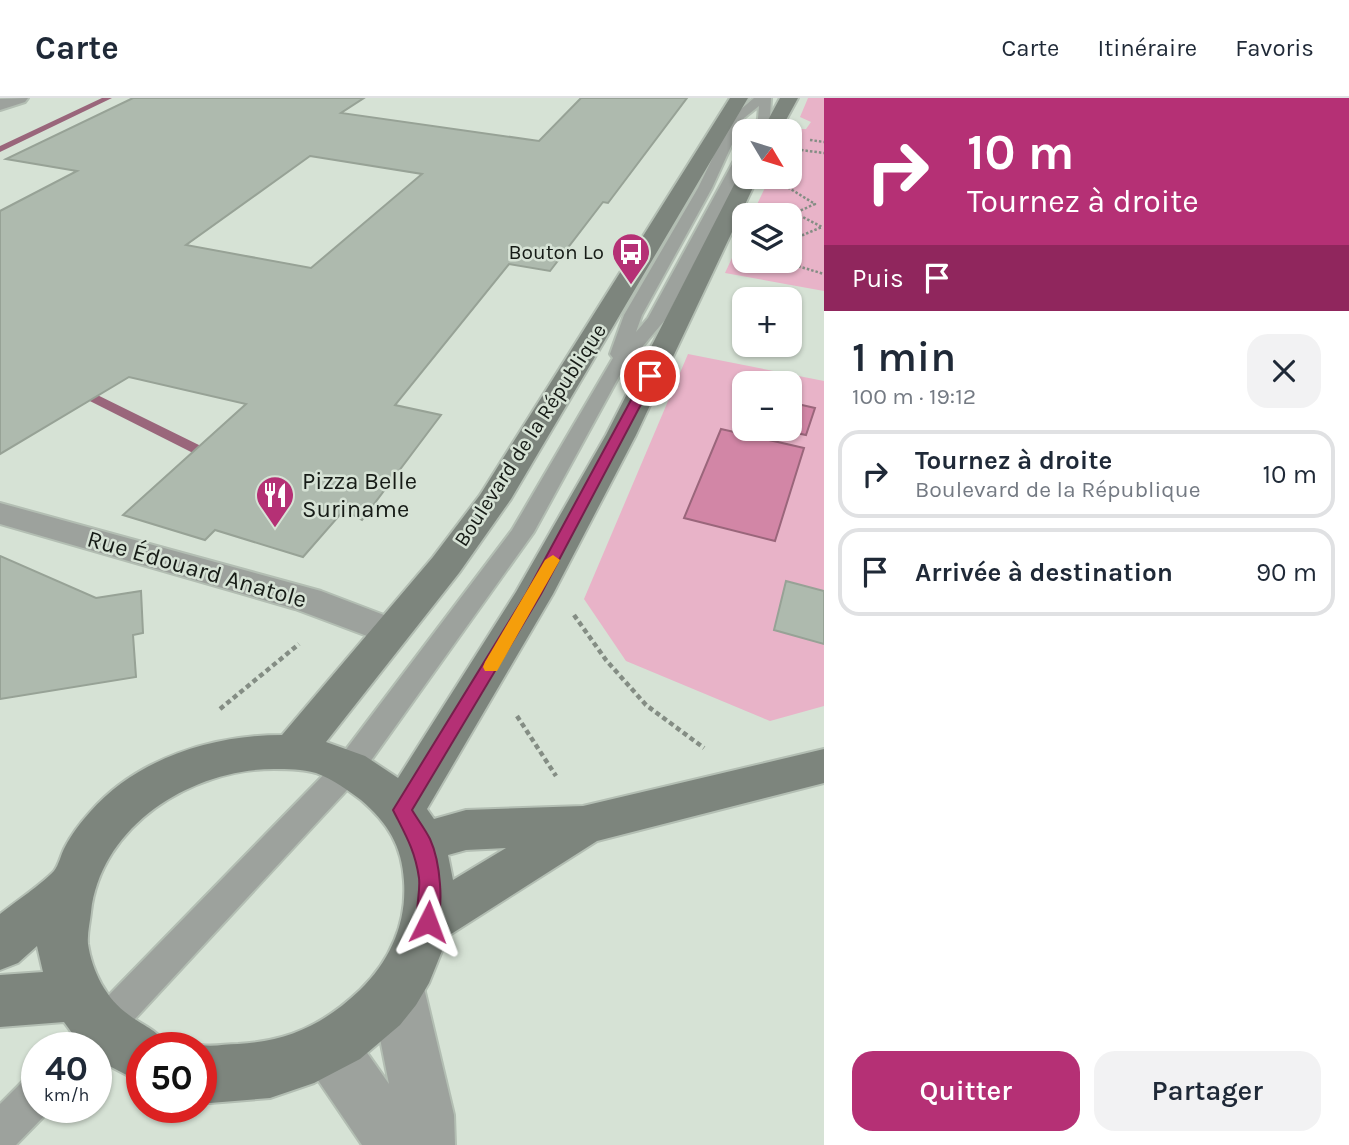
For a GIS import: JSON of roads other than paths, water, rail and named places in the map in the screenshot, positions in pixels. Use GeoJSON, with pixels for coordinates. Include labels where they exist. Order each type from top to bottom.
{"type":"FeatureCollection","features":[{"type":"Feature","properties":{"kind":"street"},"geometry":{"type":"LineString","coordinates":[[0,105],[19,98]]}},
{"type":"Feature","properties":{"kind":"street","name":"Boulevard de la République"},"geometry":{"type":"LineString","coordinates":[[293,752],[494,499],[739,98]]}},
{"type":"Feature","properties":{"kind":"street"},"geometry":{"type":"LineString","coordinates":[[778,119],[789,98]]}},
{"type":"Feature","properties":{"kind":"street"},"geometry":{"type":"LineString","coordinates":[[412,826],[460,719],[534,594],[621,435],[742,189]]}},
{"type":"Feature","properties":{"kind":"street","name":"Rue Édouard Anatole"},"geometry":{"type":"LineString","coordinates":[[0,513],[308,600],[391,632]]}},
{"type":"Feature","properties":{"kind":"street"},"geometry":{"type":"LineString","coordinates":[[87,1024],[62,941],[69,887],[95,836],[137,795],[187,767],[242,752],[293,752],[349,768],[377,786],[412,826],[430,881],[428,922],[416,955],[397,988],[368,1021],[329,1047],[269,1070],[217,1072]]}},
{"type":"Feature","properties":{"kind":"street"},"geometry":{"type":"LineString","coordinates":[[412,826],[466,830],[583,825],[824,766]]}},
{"type":"Feature","properties":{"kind":"street"},"geometry":{"type":"LineString","coordinates":[[428,922],[583,825]]}},
{"type":"Feature","properties":{"kind":"street"},"geometry":{"type":"LineString","coordinates":[[0,946],[69,887]]}},
{"type":"Feature","properties":{"kind":"street"},"geometry":{"type":"LineString","coordinates":[[397,988],[425,1115],[425,1145]]}},
{"type":"Feature","properties":{"kind":"street"},"geometry":{"type":"LineString","coordinates":[[0,1002],[87,1024],[126,1046]]}},
{"type":"Feature","properties":{"kind":"street"},"geometry":{"type":"LineString","coordinates":[[329,1047],[397,1145]]}},
{"type":"Feature","properties":{"kind":"lane"},"geometry":{"type":"LineString","coordinates":[[763,98],[764,119]]}},
{"type":"Feature","properties":{"kind":"lane"},"geometry":{"type":"LineString","coordinates":[[87,1024],[349,768],[522,532],[614,369],[633,315],[705,188],[739,116],[763,98]]}},
{"type":"Feature","properties":{"kind":"lane"},"geometry":{"type":"LineString","coordinates":[[614,369],[656,320],[732,178]]}},
{"type":"Feature","properties":{"kind":"lane"},"geometry":{"type":"LineString","coordinates":[[0,1132],[21,1111]]}},
{"type":"Feature","properties":{"kind":"waterway"},"geometry":{"type":"LineString","coordinates":[[0,149],[108,98]]}},
{"type":"Feature","properties":{"kind":"waterway"},"geometry":{"type":"LineString","coordinates":[[75,388],[200,451]]}},
{"type":"Feature","properties":{"kind":"place","name":"Bouton Lo"},"geometry":{"type":"Point","coordinates":[631,286]}},
{"type":"Feature","properties":{"kind":"place","name":"Pizza Belle Suriname"},"geometry":{"type":"Point","coordinates":[275,529]}}]}
